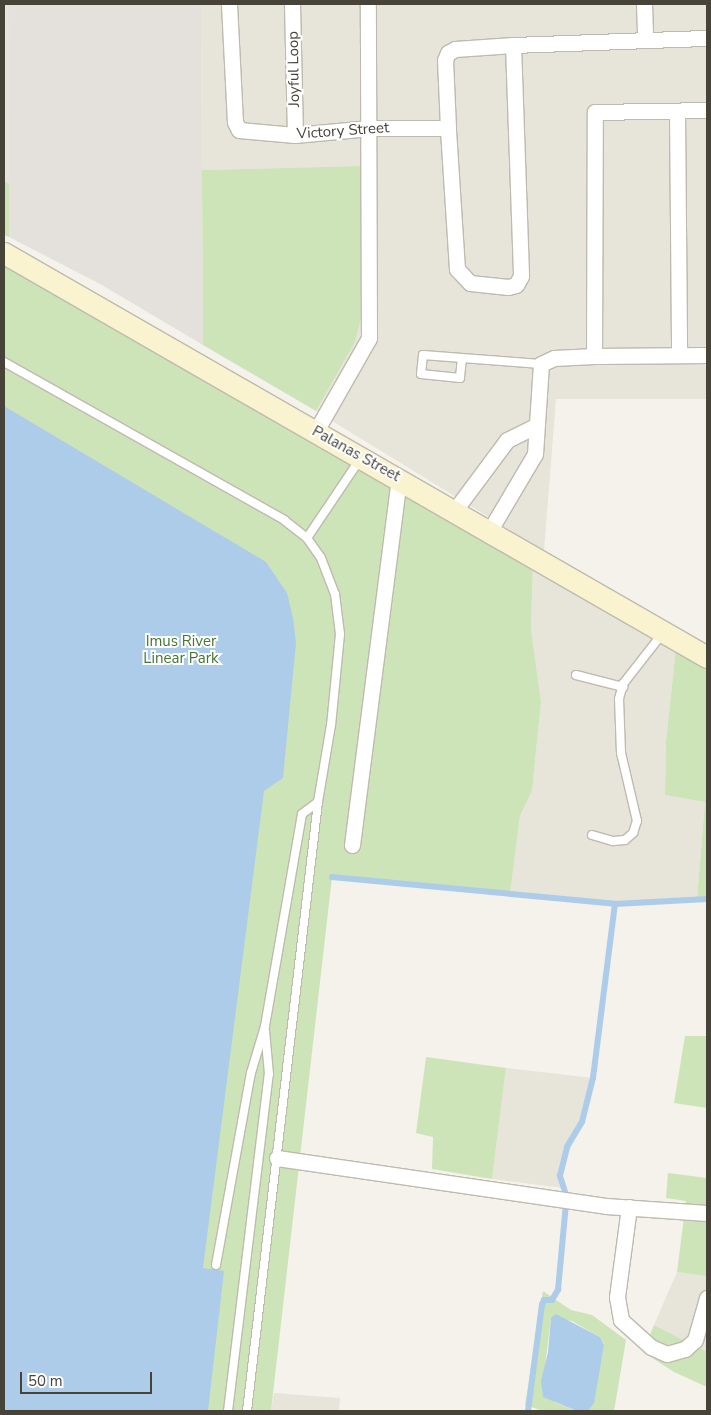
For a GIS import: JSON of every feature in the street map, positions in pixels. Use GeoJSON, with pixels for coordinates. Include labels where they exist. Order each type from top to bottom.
{"type":"FeatureCollection","features":[{"type":"Feature","properties":{"kind":"main road","name":"Palanas Street"},"geometry":{"type":"LineString","coordinates":[[4,253],[400,478],[707,657]]}},
{"type":"Feature","properties":{"kind":"street","name":"Victory Street"},"geometry":{"type":"LineString","coordinates":[[229,4],[235,122],[239,130],[295,135],[370,128],[448,128]]}},
{"type":"Feature","properties":{"kind":"street","name":"Joyful Loop"},"geometry":{"type":"LineString","coordinates":[[292,4],[295,135]]}},
{"type":"Feature","properties":{"kind":"street"},"geometry":{"type":"LineString","coordinates":[[316,431],[369,338],[370,128],[368,4]]}},
{"type":"Feature","properties":{"kind":"street"},"geometry":{"type":"LineString","coordinates":[[644,4],[645,40]]}},
{"type":"Feature","properties":{"kind":"street"},"geometry":{"type":"LineString","coordinates":[[514,45],[521,276],[516,285],[508,287],[470,283],[457,269],[445,60],[448,53],[455,49],[514,45],[707,38]]}},
{"type":"Feature","properties":{"kind":"street"},"geometry":{"type":"LineString","coordinates":[[594,356],[595,112],[707,110]]}},
{"type":"Feature","properties":{"kind":"street"},"geometry":{"type":"LineString","coordinates":[[677,111],[679,355]]}},
{"type":"Feature","properties":{"kind":"street"},"geometry":{"type":"LineString","coordinates":[[490,530],[534,454],[534,427],[541,364],[554,358],[707,355]]}},
{"type":"Feature","properties":{"kind":"street"},"geometry":{"type":"LineString","coordinates":[[455,510],[507,440],[534,427]]}},
{"type":"Feature","properties":{"kind":"street"},"geometry":{"type":"LineString","coordinates":[[352,844],[400,478]]}},
{"type":"Feature","properties":{"kind":"street"},"geometry":{"type":"LineString","coordinates":[[277,1158],[629,1207],[707,1213]]}},
{"type":"Feature","properties":{"kind":"street"},"geometry":{"type":"LineString","coordinates":[[629,1207],[617,1297],[621,1320],[652,1347],[667,1354],[685,1349],[694,1340],[707,1298]]}},
{"type":"Feature","properties":{"kind":"lane"},"geometry":{"type":"LineString","coordinates":[[462,358],[460,378],[421,374],[423,355],[541,364]]}},
{"type":"Feature","properties":{"kind":"lane"},"geometry":{"type":"LineString","coordinates":[[4,362],[261,506],[308,538],[321,558],[335,594],[340,634],[331,725],[318,802],[247,1411]]}},
{"type":"Feature","properties":{"kind":"lane"},"geometry":{"type":"LineString","coordinates":[[308,538],[362,457]]}},
{"type":"Feature","properties":{"kind":"lane"},"geometry":{"type":"LineString","coordinates":[[592,836],[600,840],[625,840],[633,833],[637,821],[621,753],[618,717],[622,687],[663,632]]}},
{"type":"Feature","properties":{"kind":"lane"},"geometry":{"type":"LineString","coordinates":[[576,675],[622,687]]}},
{"type":"Feature","properties":{"kind":"lane"},"geometry":{"type":"LineString","coordinates":[[216,1265],[251,1073],[265,1026],[302,814],[318,802]]}},
{"type":"Feature","properties":{"kind":"lane"},"geometry":{"type":"LineString","coordinates":[[228,1411],[268,1074],[265,1026]]}},
{"type":"Feature","properties":{"kind":"shaded area"},"geometry":{"type":"Polygon","coordinates":[[[4,4],[8,4],[9,184],[4,181],[4,4]]]}},
{"type":"Feature","properties":{"kind":"shaded area"},"geometry":{"type":"Polygon","coordinates":[[[8,4],[201,4],[203,345],[100,284],[9,237],[8,4]]]}},
{"type":"Feature","properties":{"kind":"shaded area"},"geometry":{"type":"Polygon","coordinates":[[[201,4],[707,4],[707,399],[556,399],[544,551],[316,411],[355,342],[361,319],[360,166],[202,170],[201,4]]]}},
{"type":"Feature","properties":{"kind":"shaded area"},"geometry":{"type":"Polygon","coordinates":[[[533,563],[676,648],[666,741],[665,795],[705,802],[697,899],[615,904],[510,894],[520,816],[532,791],[541,702],[531,629],[533,563]]]}},
{"type":"Feature","properties":{"kind":"shaded area"},"geometry":{"type":"Polygon","coordinates":[[[506,1068],[593,1078],[582,1122],[567,1147],[560,1176],[564,1188],[492,1179],[506,1068]]]}},
{"type":"Feature","properties":{"kind":"shaded area"},"geometry":{"type":"Polygon","coordinates":[[[677,1272],[707,1276],[707,1352],[654,1325],[677,1272]]]}},
{"type":"Feature","properties":{"kind":"shaded area"},"geometry":{"type":"Polygon","coordinates":[[[274,1393],[340,1398],[339,1411],[271,1411],[274,1393]]]}},
{"type":"Feature","properties":{"kind":"green space"},"geometry":{"type":"Polygon","coordinates":[[[360,166],[361,319],[355,342],[316,411],[203,345],[202,170],[360,166]]]}},
{"type":"Feature","properties":{"kind":"green space"},"geometry":{"type":"Polygon","coordinates":[[[4,181],[9,184],[9,237],[4,235],[4,181]]]}},
{"type":"Feature","properties":{"kind":"green space","name":"Imus River Linear Park"},"geometry":{"type":"Polygon","coordinates":[[[4,265],[533,563],[531,629],[541,702],[532,791],[520,816],[510,894],[332,877],[271,1411],[4,1411],[4,265]]]}},
{"type":"Feature","properties":{"kind":"green space"},"geometry":{"type":"Polygon","coordinates":[[[676,648],[707,668],[707,899],[697,899],[705,802],[665,795],[666,741],[676,648]]]}},
{"type":"Feature","properties":{"kind":"green space"},"geometry":{"type":"Polygon","coordinates":[[[685,1036],[707,1036],[707,1108],[674,1103],[685,1036]]]}},
{"type":"Feature","properties":{"kind":"green space"},"geometry":{"type":"Polygon","coordinates":[[[426,1057],[506,1068],[492,1179],[432,1169],[433,1137],[416,1133],[426,1057]]]}},
{"type":"Feature","properties":{"kind":"green space"},"geometry":{"type":"Polygon","coordinates":[[[668,1173],[707,1178],[707,1276],[677,1272],[686,1201],[666,1198],[668,1173]]]}},
{"type":"Feature","properties":{"kind":"green space"},"geometry":{"type":"Polygon","coordinates":[[[543,1291],[571,1310],[592,1315],[626,1340],[614,1411],[577,1411],[543,1411],[525,1405],[543,1291]],[[551,1318],[545,1366],[554,1402],[577,1411],[601,1361],[604,1344],[600,1337],[572,1321],[551,1318]]]}},
{"type":"Feature","properties":{"kind":"green space"},"geometry":{"type":"Polygon","coordinates":[[[654,1325],[707,1352],[707,1387],[674,1372],[643,1352],[654,1325]]]}},
{"type":"Feature","properties":{"kind":"water","name":"Imus River Linear Park"},"geometry":{"type":"Polygon","coordinates":[[[4,406],[266,562],[287,593],[293,618],[296,643],[283,778],[264,791],[203,1268],[224,1271],[208,1411],[4,1411],[4,406]]]}},
{"type":"Feature","properties":{"kind":"water"},"geometry":{"type":"Polygon","coordinates":[[[556,1314],[600,1337],[604,1345],[594,1403],[588,1411],[577,1411],[543,1397],[541,1381],[548,1352],[551,1318],[556,1314]]]}},
{"type":"Feature","properties":{"kind":"waterway"},"geometry":{"type":"LineString","coordinates":[[332,877],[615,904],[707,899]]}},
{"type":"Feature","properties":{"kind":"waterway"},"geometry":{"type":"LineString","coordinates":[[566,1195],[560,1176],[567,1147],[582,1122],[593,1078],[615,904]]}},
{"type":"Feature","properties":{"kind":"waterway"},"geometry":{"type":"LineString","coordinates":[[528,1411],[542,1305],[544,1300],[552,1300],[558,1290],[566,1204]]}}]}
